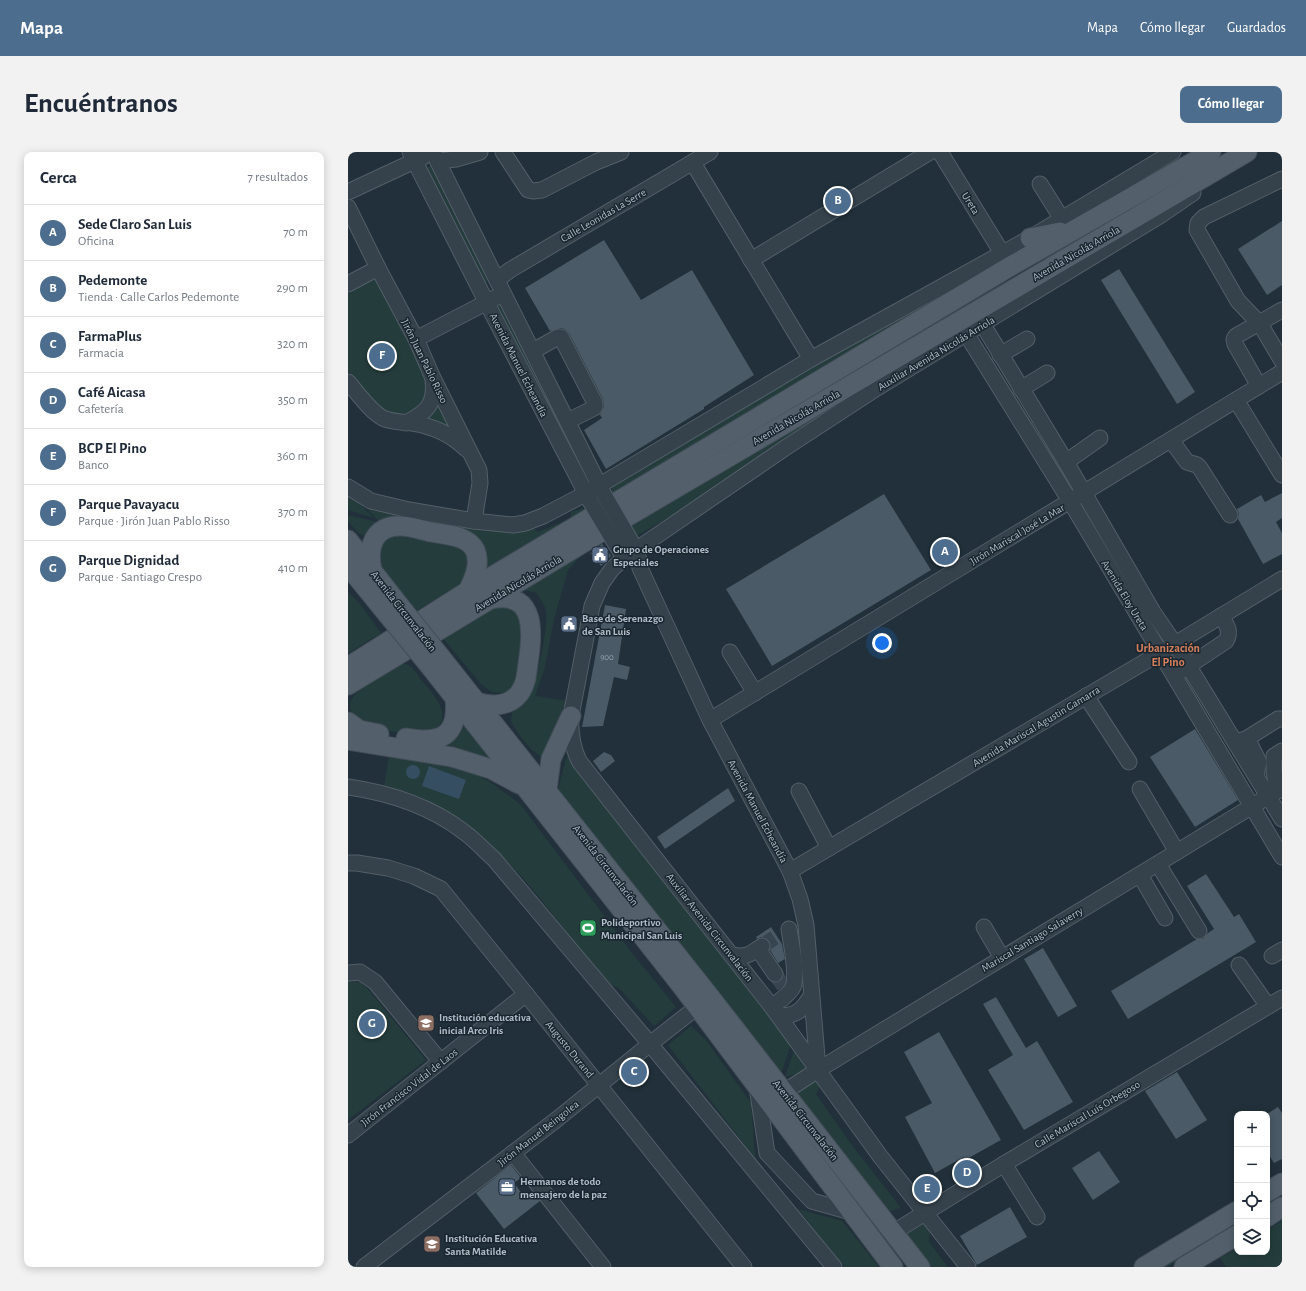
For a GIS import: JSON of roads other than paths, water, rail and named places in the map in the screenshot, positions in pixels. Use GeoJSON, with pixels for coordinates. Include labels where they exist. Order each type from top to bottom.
{"type":"FeatureCollection","features":[{"type":"Feature","properties":{"kind":"main road"},"geometry":{"type":"LineString","coordinates":[[1180,170],[1199,152]]}},
{"type":"Feature","properties":{"kind":"main road","name":"Avenida Nicolás Arriola"},"geometry":{"type":"LineString","coordinates":[[348,681],[468,591],[1002,271],[1211,152]]}},
{"type":"Feature","properties":{"kind":"main road","name":"Avenida Nicolás Arriola"},"geometry":{"type":"LineString","coordinates":[[348,681],[491,599],[600,532],[1247,152]]}},
{"type":"Feature","properties":{"kind":"main road"},"geometry":{"type":"LineString","coordinates":[[1030,238],[1079,228]]}},
{"type":"Feature","properties":{"kind":"main road"},"geometry":{"type":"LineString","coordinates":[[372,571],[370,556],[372,544],[378,534],[388,527],[405,526],[460,538],[472,546],[477,557],[477,567],[468,591]]}},
{"type":"Feature","properties":{"kind":"main road","name":"Avenida Circunvalación"},"geometry":{"type":"LineString","coordinates":[[348,540],[372,571],[393,610]]}},
{"type":"Feature","properties":{"kind":"main road","name":"Avenida Circunvalación"},"geometry":{"type":"LineString","coordinates":[[348,566],[393,610],[434,660],[476,702],[538,791],[703,1001],[784,1092],[920,1267]]}},
{"type":"Feature","properties":{"kind":"main road"},"geometry":{"type":"LineString","coordinates":[[476,702],[497,705],[515,699],[522,690],[526,678],[531,631],[528,614],[520,604],[511,599],[491,599]]}},
{"type":"Feature","properties":{"kind":"main road","name":"Avenida Circunvalación"},"geometry":{"type":"LineString","coordinates":[[434,660],[455,698],[538,791]]}},
{"type":"Feature","properties":{"kind":"main road"},"geometry":{"type":"LineString","coordinates":[[348,722],[355,728],[364,732],[419,740],[432,740],[442,736],[452,726],[456,718],[455,698]]}},
{"type":"Feature","properties":{"kind":"main road"},"geometry":{"type":"LineString","coordinates":[[348,740],[425,752],[467,761],[501,773],[538,791],[571,716]]}},
{"type":"Feature","properties":{"kind":"main road","name":"Avenida Circunvalación"},"geometry":{"type":"LineString","coordinates":[[703,1001],[756,1084],[893,1267]]}},
{"type":"Feature","properties":{"kind":"main road"},"geometry":{"type":"LineString","coordinates":[[1270,1214],[1282,1207]]}},
{"type":"Feature","properties":{"kind":"main road"},"geometry":{"type":"LineString","coordinates":[[1144,1267],[1234,1212]]}},
{"type":"Feature","properties":{"kind":"main road"},"geometry":{"type":"LineString","coordinates":[[1184,1267],[1234,1237]]}},
{"type":"Feature","properties":{"kind":"street"},"geometry":{"type":"LineString","coordinates":[[348,192],[413,157],[435,155],[456,159],[480,152]]}},
{"type":"Feature","properties":{"kind":"street"},"geometry":{"type":"LineString","coordinates":[[503,152],[528,190],[533,191],[542,190],[594,157],[621,152]]}},
{"type":"Feature","properties":{"kind":"street","name":"Calle Leonidas La Serre"},"geometry":{"type":"LineString","coordinates":[[497,280],[517,266],[710,152]]}},
{"type":"Feature","properties":{"kind":"street"},"geometry":{"type":"LineString","coordinates":[[751,260],[930,152]]}},
{"type":"Feature","properties":{"kind":"street","name":"Ureta"},"geometry":{"type":"LineString","coordinates":[[940,152],[1002,254]]}},
{"type":"Feature","properties":{"kind":"street"},"geometry":{"type":"LineString","coordinates":[[348,488],[371,501],[409,510],[474,521],[513,525],[526,523],[594,493],[811,359],[1002,254],[1062,219],[1153,157],[1173,152]]}},
{"type":"Feature","properties":{"kind":"street","name":"Auxiliar Avenida Nicolás Arriola"},"geometry":{"type":"LineString","coordinates":[[622,556],[877,388],[967,335],[1161,215],[1250,152]]}},
{"type":"Feature","properties":{"kind":"street","name":"Avenida Manuel Echeandía"},"geometry":{"type":"LineString","coordinates":[[435,155],[568,421],[594,493],[622,556],[640,568]]}},
{"type":"Feature","properties":{"kind":"street","name":"Avenida Manuel Echeandía"},"geometry":{"type":"LineString","coordinates":[[413,157],[486,302],[594,493],[635,547],[640,568],[710,720],[790,872],[800,899],[806,925],[818,1070]]}},
{"type":"Feature","properties":{"kind":"street"},"geometry":{"type":"LineString","coordinates":[[693,163],[811,359]]}},
{"type":"Feature","properties":{"kind":"street"},"geometry":{"type":"LineString","coordinates":[[1282,179],[1204,217],[1198,223],[1197,230],[1238,301],[1260,324],[1282,361]]}},
{"type":"Feature","properties":{"kind":"street"},"geometry":{"type":"LineString","coordinates":[[1040,184],[1062,219]]}},
{"type":"Feature","properties":{"kind":"street","name":"Jirón Juan Pablo Risso"},"geometry":{"type":"LineString","coordinates":[[348,207],[378,268],[416,339],[432,376],[479,470],[480,483],[474,521]]}},
{"type":"Feature","properties":{"kind":"street"},"geometry":{"type":"LineString","coordinates":[[348,284],[378,268]]}},
{"type":"Feature","properties":{"kind":"street"},"geometry":{"type":"LineString","coordinates":[[416,339],[504,294]]}},
{"type":"Feature","properties":{"kind":"street"},"geometry":{"type":"LineString","coordinates":[[1259,386],[1235,344],[1234,339],[1236,336],[1260,324],[1282,310]]}},
{"type":"Feature","properties":{"kind":"street","name":"Avenida Eloy Ureta"},"geometry":{"type":"LineString","coordinates":[[983,325],[1066,462],[1153,612],[1257,769],[1276,792],[1282,819]]}},
{"type":"Feature","properties":{"kind":"street","name":"Avenida Eloy Ureta"},"geometry":{"type":"LineString","coordinates":[[967,335],[1070,501],[1282,857]]}},
{"type":"Feature","properties":{"kind":"street"},"geometry":{"type":"LineString","coordinates":[[533,351],[558,337],[561,337],[595,403],[594,408],[568,421]]}},
{"type":"Feature","properties":{"kind":"street"},"geometry":{"type":"LineString","coordinates":[[991,374],[1027,339]]}},
{"type":"Feature","properties":{"kind":"street","name":"Jirón Mariscal José La Mar"},"geometry":{"type":"LineString","coordinates":[[710,720],[1282,372]]}},
{"type":"Feature","properties":{"kind":"street"},"geometry":{"type":"LineString","coordinates":[[1021,389],[1047,373]]}},
{"type":"Feature","properties":{"kind":"street"},"geometry":{"type":"LineString","coordinates":[[406,423],[420,416],[428,409],[434,390],[432,376]]}},
{"type":"Feature","properties":{"kind":"street"},"geometry":{"type":"LineString","coordinates":[[348,382],[373,410],[383,418],[425,425],[441,431],[458,441],[471,454]]}},
{"type":"Feature","properties":{"kind":"street"},"geometry":{"type":"LineString","coordinates":[[1236,400],[1282,475]]}},
{"type":"Feature","properties":{"kind":"street"},"geometry":{"type":"LineString","coordinates":[[1066,462],[1100,438]]}},
{"type":"Feature","properties":{"kind":"street"},"geometry":{"type":"LineString","coordinates":[[1038,449],[1052,440]]}},
{"type":"Feature","properties":{"kind":"street"},"geometry":{"type":"LineString","coordinates":[[1171,440],[1187,462],[1197,465],[1200,468],[1230,515]]}},
{"type":"Feature","properties":{"kind":"street"},"geometry":{"type":"LineString","coordinates":[[1094,542],[1108,534]]}},
{"type":"Feature","properties":{"kind":"street","name":"Auxiliar Avenida Circunvalación"},"geometry":{"type":"LineString","coordinates":[[622,556],[602,583],[592,606],[571,716],[571,734],[575,752],[582,765],[776,1011],[880,1156],[968,1267]]}},
{"type":"Feature","properties":{"kind":"street","name":"Avenida Mariscal Agustin Gamarra"},"geometry":{"type":"LineString","coordinates":[[790,872],[1282,579]]}},
{"type":"Feature","properties":{"kind":"street"},"geometry":{"type":"LineString","coordinates":[[1140,620],[1153,612]]}},
{"type":"Feature","properties":{"kind":"street"},"geometry":{"type":"LineString","coordinates":[[1173,676],[1189,667],[1226,641],[1229,633],[1221,616]]}},
{"type":"Feature","properties":{"kind":"street"},"geometry":{"type":"LineString","coordinates":[[730,652],[755,693]]}},
{"type":"Feature","properties":{"kind":"street"},"geometry":{"type":"LineString","coordinates":[[1086,696],[1129,762]]}},
{"type":"Feature","properties":{"kind":"street"},"geometry":{"type":"LineString","coordinates":[[1212,741],[1237,737],[1278,719],[1282,719]]}},
{"type":"Feature","properties":{"kind":"street"},"geometry":{"type":"LineString","coordinates":[[1257,769],[1278,753]]}},
{"type":"Feature","properties":{"kind":"street"},"geometry":{"type":"LineString","coordinates":[[1276,792],[1274,770],[1278,753]]}},
{"type":"Feature","properties":{"kind":"street"},"geometry":{"type":"LineString","coordinates":[[348,787],[408,801],[444,819],[464,832],[494,859],[650,1044],[834,1267]]}},
{"type":"Feature","properties":{"kind":"street"},"geometry":{"type":"LineString","coordinates":[[1140,789],[1177,852]]}},
{"type":"Feature","properties":{"kind":"street"},"geometry":{"type":"LineString","coordinates":[[799,791],[829,848]]}},
{"type":"Feature","properties":{"kind":"street","name":"Mariscal Santiago Salaverry"},"geometry":{"type":"LineString","coordinates":[[784,1092],[1276,792]]}},
{"type":"Feature","properties":{"kind":"street","name":"Augusto Durand"},"geometry":{"type":"LineString","coordinates":[[348,863],[388,868],[414,876],[440,889],[599,1084],[744,1267]]}},
{"type":"Feature","properties":{"kind":"street"},"geometry":{"type":"LineString","coordinates":[[1158,864],[1199,931]]}},
{"type":"Feature","properties":{"kind":"street"},"geometry":{"type":"LineString","coordinates":[[1140,875],[1165,918]]}},
{"type":"Feature","properties":{"kind":"street"},"geometry":{"type":"LineString","coordinates":[[788,989],[811,993],[802,1009],[790,1016],[776,1011],[788,989],[794,971],[783,933],[806,925]]}},
{"type":"Feature","properties":{"kind":"street"},"geometry":{"type":"LineString","coordinates":[[984,927],[1002,958]]}},
{"type":"Feature","properties":{"kind":"street"},"geometry":{"type":"LineString","coordinates":[[732,955],[744,957],[760,948],[775,974]]}},
{"type":"Feature","properties":{"kind":"street"},"geometry":{"type":"LineString","coordinates":[[1239,965],[1268,1006]]}},
{"type":"Feature","properties":{"kind":"street"},"geometry":{"type":"LineString","coordinates":[[348,973],[360,972],[375,982],[441,1062]]}},
{"type":"Feature","properties":{"kind":"street","name":"Jirón Francisco Vidal de Laos"},"geometry":{"type":"LineString","coordinates":[[348,1135],[526,994]]}},
{"type":"Feature","properties":{"kind":"street","name":"Calle Mariscal Luís Orbegoso"},"geometry":{"type":"LineString","coordinates":[[894,1232],[1004,1164],[1282,998]]}},
{"type":"Feature","properties":{"kind":"street","name":"Jirón Manuel Beingolea"},"geometry":{"type":"LineString","coordinates":[[364,1267],[556,1120],[703,1001]]}},
{"type":"Feature","properties":{"kind":"street"},"geometry":{"type":"LineString","coordinates":[[756,1084],[767,1152],[812,1201],[851,1212]]}},
{"type":"Feature","properties":{"kind":"street"},"geometry":{"type":"LineString","coordinates":[[513,1153],[603,1267]]}},
{"type":"Feature","properties":{"kind":"street"},"geometry":{"type":"LineString","coordinates":[[1004,1164],[1037,1217]]}},
{"type":"Feature","properties":{"kind":"water"},"geometry":{"type":"Polygon","coordinates":[[[410,765],[416,765],[420,769],[420,775],[416,779],[410,779],[406,775],[406,769],[410,765]]]}},
{"type":"Feature","properties":{"kind":"water"},"geometry":{"type":"Polygon","coordinates":[[[429,766],[466,780],[459,799],[422,786],[429,766]]]}},
{"type":"Feature","properties":{"kind":"tunnel"},"geometry":{"type":"LineString","coordinates":[[762,946],[777,936]]}},
{"type":"Feature","properties":{"kind":"tunnel"},"geometry":{"type":"LineString","coordinates":[[775,974],[785,988]]}},
{"type":"Feature","properties":{"kind":"place","name":"Pedemonte"},"geometry":{"type":"Point","coordinates":[838,201]}},
{"type":"Feature","properties":{"kind":"place","name":"Parque Pavayacu"},"geometry":{"type":"Point","coordinates":[382,356]}},
{"type":"Feature","properties":{"kind":"place","name":"Sede Claro San Luis"},"geometry":{"type":"Point","coordinates":[945,552]}},
{"type":"Feature","properties":{"kind":"place","name":"Grupo de Operaciones Especiales"},"geometry":{"type":"Point","coordinates":[600,555]}},
{"type":"Feature","properties":{"kind":"place","name":"Base de Serenazgo de San Luis"},"geometry":{"type":"Point","coordinates":[569,624]}},
{"type":"Feature","properties":{"kind":"place","name":"Polideportivo Municipal San Luis"},"geometry":{"type":"Point","coordinates":[588,928]}},
{"type":"Feature","properties":{"kind":"place","name":"Institución educativa inicial Arco Iris"},"geometry":{"type":"Point","coordinates":[426,1023]}},
{"type":"Feature","properties":{"kind":"place","name":"Parque Dignidad"},"geometry":{"type":"Point","coordinates":[372,1024]}},
{"type":"Feature","properties":{"kind":"place","name":"FarmaPlus"},"geometry":{"type":"Point","coordinates":[634,1072]}},
{"type":"Feature","properties":{"kind":"place","name":"Café Aicasa"},"geometry":{"type":"Point","coordinates":[967,1173]}},
{"type":"Feature","properties":{"kind":"place","name":"Hermanos de todo mensajero de la paz"},"geometry":{"type":"Point","coordinates":[507,1187]}},
{"type":"Feature","properties":{"kind":"place","name":"BCP El Pino"},"geometry":{"type":"Point","coordinates":[927,1189]}},
{"type":"Feature","properties":{"kind":"place","name":"Institución Educativa Santa Matilde"},"geometry":{"type":"Point","coordinates":[432,1244]}},
{"type":"Feature","properties":{"kind":"district","name":"Urbanización El Pino"},"geometry":{"type":"Point","coordinates":[1168,655]}}]}
